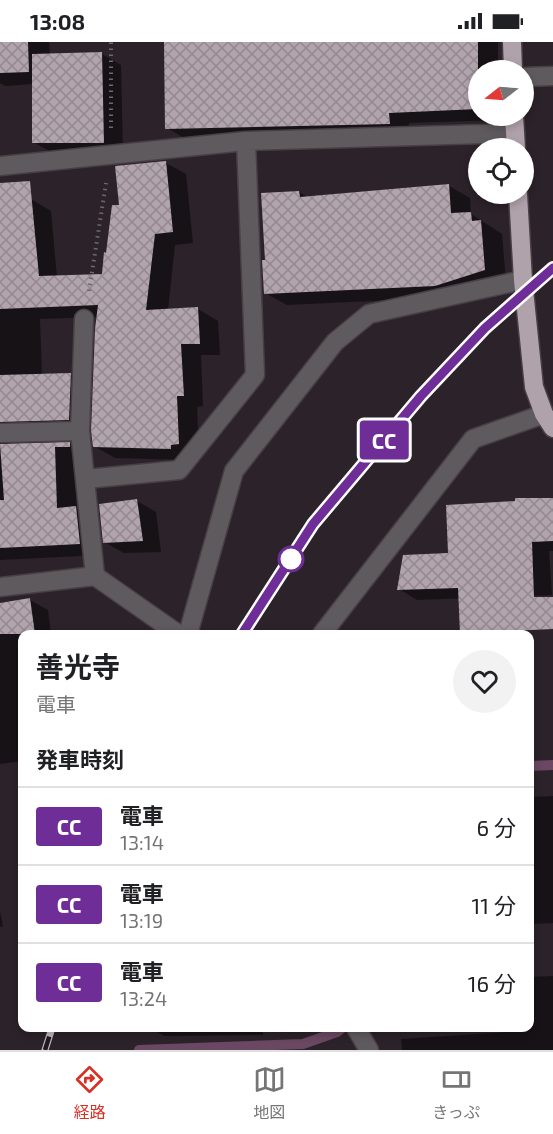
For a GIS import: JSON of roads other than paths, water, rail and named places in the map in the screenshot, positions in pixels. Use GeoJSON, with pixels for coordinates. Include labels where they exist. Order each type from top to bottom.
{"type":"FeatureCollection","features":[{"type":"Feature","properties":{"kind":"highway"},"geometry":{"type":"LineString","coordinates":[[512,42],[513,60]]}},
{"type":"Feature","properties":{"kind":"highway"},"geometry":{"type":"LineString","coordinates":[[519,204],[523,280],[534,387],[548,421]]}},
{"type":"Feature","properties":{"kind":"lane"},"geometry":{"type":"LineString","coordinates":[[534,77],[553,76]]}},
{"type":"Feature","properties":{"kind":"lane"},"geometry":{"type":"LineString","coordinates":[[0,166],[246,141],[515,132]]}},
{"type":"Feature","properties":{"kind":"lane"},"geometry":{"type":"LineString","coordinates":[[86,479],[179,470],[255,375],[246,141]]}},
{"type":"Feature","properties":{"kind":"lane"},"geometry":{"type":"LineString","coordinates":[[189,630],[234,471],[335,342],[369,314],[523,280]]}},
{"type":"Feature","properties":{"kind":"lane"},"geometry":{"type":"LineString","coordinates":[[84,319],[80,431],[95,576]]}},
{"type":"Feature","properties":{"kind":"lane"},"geometry":{"type":"LineString","coordinates":[[325,630],[473,439],[548,421]]}},
{"type":"Feature","properties":{"kind":"lane"},"geometry":{"type":"LineString","coordinates":[[0,433],[80,431]]}},
{"type":"Feature","properties":{"kind":"lane"},"geometry":{"type":"LineString","coordinates":[[0,587],[95,576],[172,630]]}},
{"type":"Feature","properties":{"kind":"waterway"},"geometry":{"type":"LineString","coordinates":[[534,766],[553,765]]}},
{"type":"Feature","properties":{"kind":"waterway"},"geometry":{"type":"LineString","coordinates":[[139,1050],[303,1044],[337,1032]]}},
{"type":"Feature","properties":{"kind":"railway"},"geometry":{"type":"LineString","coordinates":[[245,630],[313,524],[421,396],[485,328],[553,268]]}},
{"type":"Feature","properties":{"kind":"railway"},"geometry":{"type":"LineString","coordinates":[[45,1050],[51,1032]]}},
{"type":"Feature","properties":{"kind":"train","name":"CC"},"geometry":{"type":"LineString","coordinates":[[244,630],[313,524],[421,396],[485,328],[553,268]]}}]}
